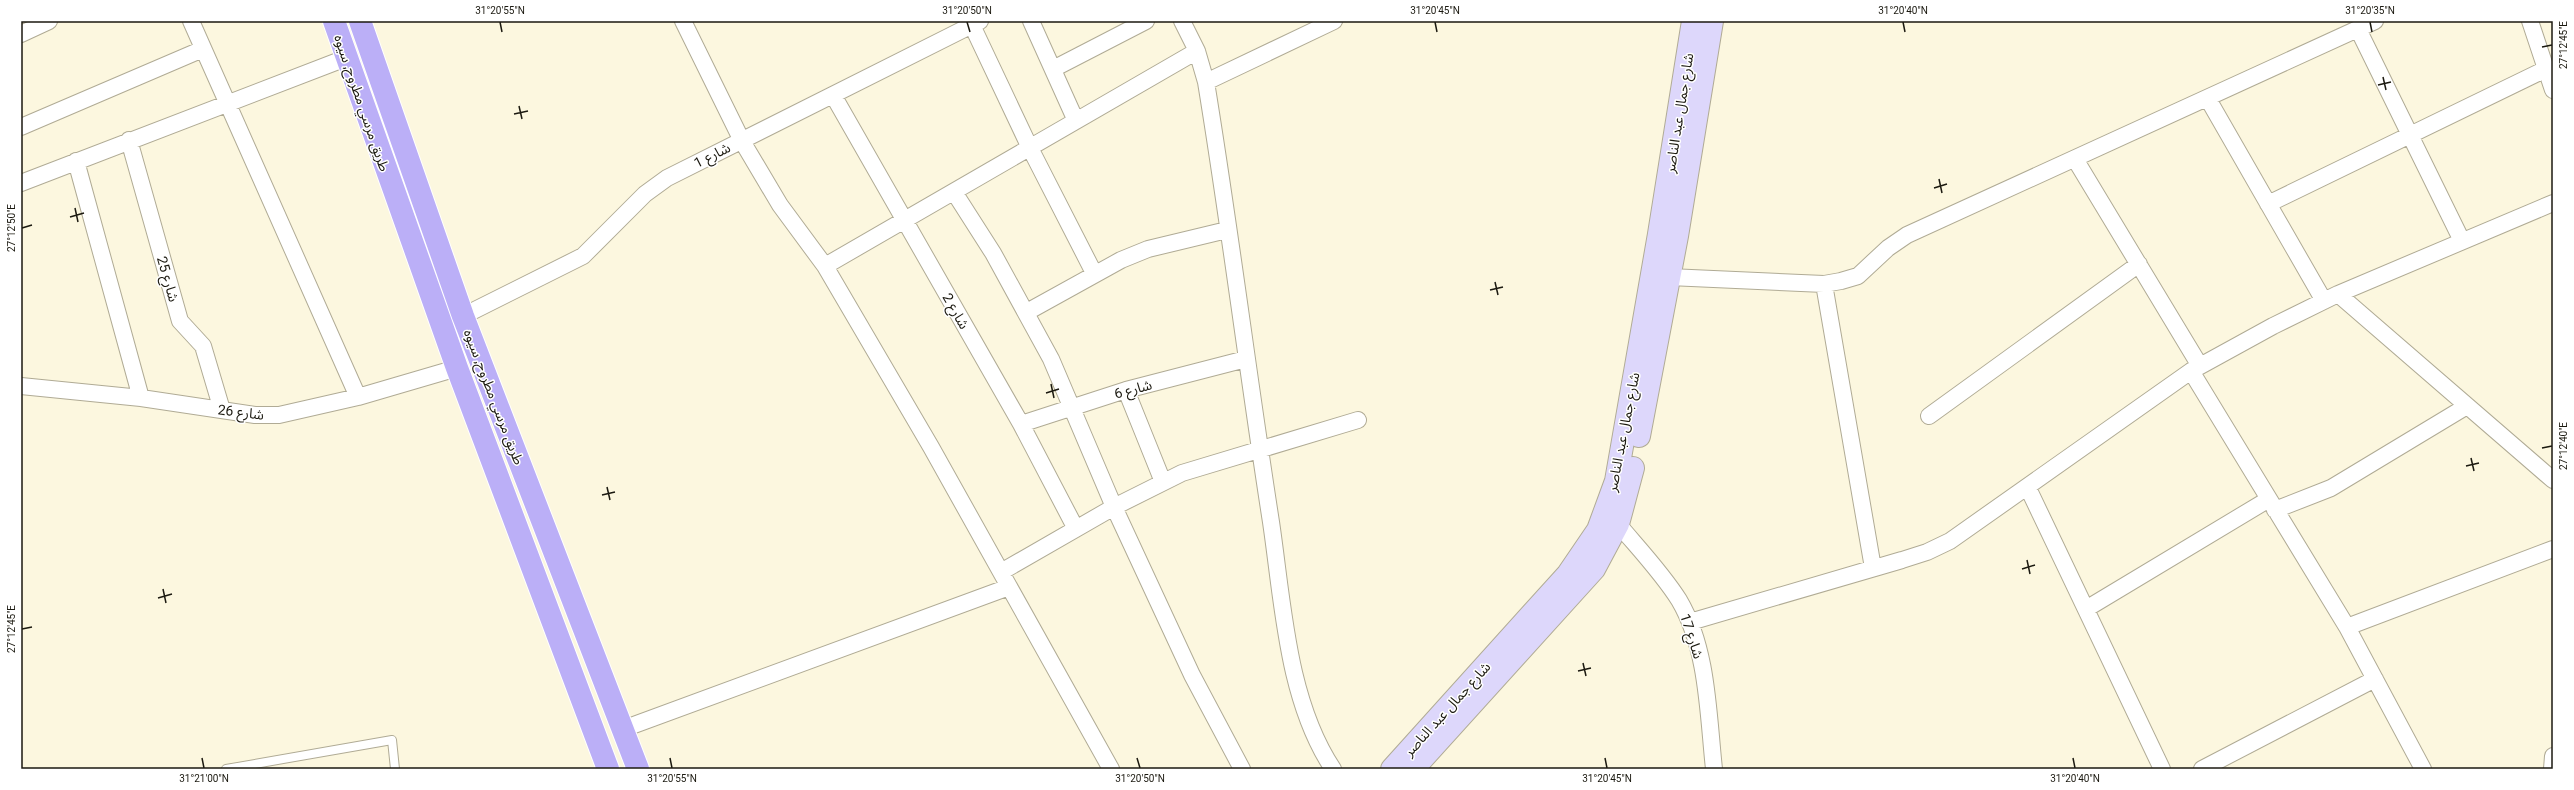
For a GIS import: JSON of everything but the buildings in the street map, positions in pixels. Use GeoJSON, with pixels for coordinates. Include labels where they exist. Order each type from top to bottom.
{"type":"FeatureCollection","features":[{"type":"Feature","properties":{"kind":"main road","name":"طريق مرسي مطروح, سيوه"},"geometry":{"type":"LineString","coordinates":[[334,21],[457,368],[608,769]]}},
{"type":"Feature","properties":{"kind":"main road","name":"طريق مرسي مطروح, سيوه"},"geometry":{"type":"LineString","coordinates":[[360,21],[463,316],[638,769]]}},
{"type":"Feature","properties":{"kind":"street"},"geometry":{"type":"LineString","coordinates":[[21,34],[49,21]]}},
{"type":"Feature","properties":{"kind":"street"},"geometry":{"type":"LineString","coordinates":[[191,21],[358,397]]}},
{"type":"Feature","properties":{"kind":"street"},"geometry":{"type":"LineString","coordinates":[[683,21],[742,141],[780,205],[825,266],[931,447],[1111,769]]}},
{"type":"Feature","properties":{"kind":"street"},"geometry":{"type":"LineString","coordinates":[[1031,21],[1076,121]]}},
{"type":"Feature","properties":{"kind":"street"},"geometry":{"type":"LineString","coordinates":[[1053,69],[1146,21]]}},
{"type":"Feature","properties":{"kind":"street"},"geometry":{"type":"LineString","coordinates":[[1182,21],[1197,51],[1206,82],[1259,449],[1295,678],[1312,731],[1333,769]]}},
{"type":"Feature","properties":{"kind":"street"},"geometry":{"type":"LineString","coordinates":[[1206,82],[1334,21]]}},
{"type":"Feature","properties":{"kind":"street","name":"شارع جمال عبد الناصر"},"geometry":{"type":"LineString","coordinates":[[1413,769],[1578,588],[1597,563],[1618,524],[1629,489],[1669,277],[1668,235],[1693,21]]}},
{"type":"Feature","properties":{"kind":"street","name":"شارع جمال عبد الناصر"},"geometry":{"type":"LineString","coordinates":[[1392,769],[1568,574],[1598,530],[1616,481],[1712,21]]}},
{"type":"Feature","properties":{"kind":"street"},"geometry":{"type":"LineString","coordinates":[[1669,277],[1824,284],[1858,276],[1888,248],[1906,235],[2208,99],[2374,21]]}},
{"type":"Feature","properties":{"kind":"street"},"geometry":{"type":"LineString","coordinates":[[2530,21],[2553,90]]}},
{"type":"Feature","properties":{"kind":"street"},"geometry":{"type":"LineString","coordinates":[[974,22],[1030,148],[1094,273]]}},
{"type":"Feature","properties":{"kind":"street","name":"شارع 1"},"geometry":{"type":"LineString","coordinates":[[463,316],[583,256],[645,194],[667,178],[833,95],[974,22]]}},
{"type":"Feature","properties":{"kind":"street"},"geometry":{"type":"LineString","coordinates":[[2358,29],[2412,136],[2462,241]]}},
{"type":"Feature","properties":{"kind":"street"},"geometry":{"type":"LineString","coordinates":[[21,127],[204,49]]}},
{"type":"Feature","properties":{"kind":"street"},"geometry":{"type":"LineString","coordinates":[[825,266],[1197,51]]}},
{"type":"Feature","properties":{"kind":"street"},"geometry":{"type":"LineString","coordinates":[[21,183],[129,140],[346,58]]}},
{"type":"Feature","properties":{"kind":"street"},"geometry":{"type":"LineString","coordinates":[[2268,204],[2412,136],[2546,69]]}},
{"type":"Feature","properties":{"kind":"street","name":"شارع 2"},"geometry":{"type":"LineString","coordinates":[[833,95],[1021,424],[1076,529]]}},
{"type":"Feature","properties":{"kind":"street"},"geometry":{"type":"LineString","coordinates":[[2208,99],[2268,204],[2331,298],[2468,406],[2553,480]]}},
{"type":"Feature","properties":{"kind":"street","name":"شارع 25"},"geometry":{"type":"LineString","coordinates":[[129,140],[180,321],[203,346],[222,410]]}},
{"type":"Feature","properties":{"kind":"street"},"geometry":{"type":"LineString","coordinates":[[2075,159],[2139,264],[2272,505],[2347,627],[2423,769]]}},
{"type":"Feature","properties":{"kind":"street"},"geometry":{"type":"LineString","coordinates":[[76,161],[140,398]]}},
{"type":"Feature","properties":{"kind":"street"},"geometry":{"type":"LineString","coordinates":[[954,192],[993,253],[1027,312],[1072,406],[1114,507],[1192,675],[1242,769]]}},
{"type":"Feature","properties":{"kind":"street"},"geometry":{"type":"LineString","coordinates":[[1690,622],[1927,552],[1950,541],[2028,488],[2196,368],[2331,298],[2553,203]]}},
{"type":"Feature","properties":{"kind":"street"},"geometry":{"type":"LineString","coordinates":[[1027,312],[1094,273],[1148,249],[1227,230]]}},
{"type":"Feature","properties":{"kind":"street"},"geometry":{"type":"LineString","coordinates":[[1929,416],[2139,264]]}},
{"type":"Feature","properties":{"kind":"street"},"geometry":{"type":"LineString","coordinates":[[1824,284],[1873,568]]}},
{"type":"Feature","properties":{"kind":"street","name":"شارع 6"},"geometry":{"type":"LineString","coordinates":[[1021,424],[1072,406],[1126,390],[1246,359]]}},
{"type":"Feature","properties":{"kind":"street","name":"شارع 26"},"geometry":{"type":"LineString","coordinates":[[21,386],[140,398],[255,415],[278,415],[358,397],[457,368]]}},
{"type":"Feature","properties":{"kind":"street"},"geometry":{"type":"LineString","coordinates":[[1126,390],[1163,482]]}},
{"type":"Feature","properties":{"kind":"street"},"geometry":{"type":"LineString","coordinates":[[2086,609],[2272,505],[2331,488],[2468,406]]}},
{"type":"Feature","properties":{"kind":"street"},"geometry":{"type":"LineString","coordinates":[[1000,572],[1114,507],[1182,473],[1358,420]]}},
{"type":"Feature","properties":{"kind":"street"},"geometry":{"type":"LineString","coordinates":[[2028,488],[2162,769]]}},
{"type":"Feature","properties":{"kind":"street","name":"شارع 17"},"geometry":{"type":"LineString","coordinates":[[1618,524],[1667,582],[1690,622],[1702,664],[1714,769]]}},
{"type":"Feature","properties":{"kind":"street"},"geometry":{"type":"LineString","coordinates":[[2347,627],[2553,549]]}},
{"type":"Feature","properties":{"kind":"street"},"geometry":{"type":"LineString","coordinates":[[623,729],[1009,588]]}},
{"type":"Feature","properties":{"kind":"street"},"geometry":{"type":"LineString","coordinates":[[2202,769],[2375,679]]}},
{"type":"Feature","properties":{"kind":"street"},"geometry":{"type":"LineString","coordinates":[[2552,769],[2553,756]]}},
{"type":"Feature","properties":{"kind":"lane"},"geometry":{"type":"LineString","coordinates":[[226,769],[392,740],[395,769]]}}]}
